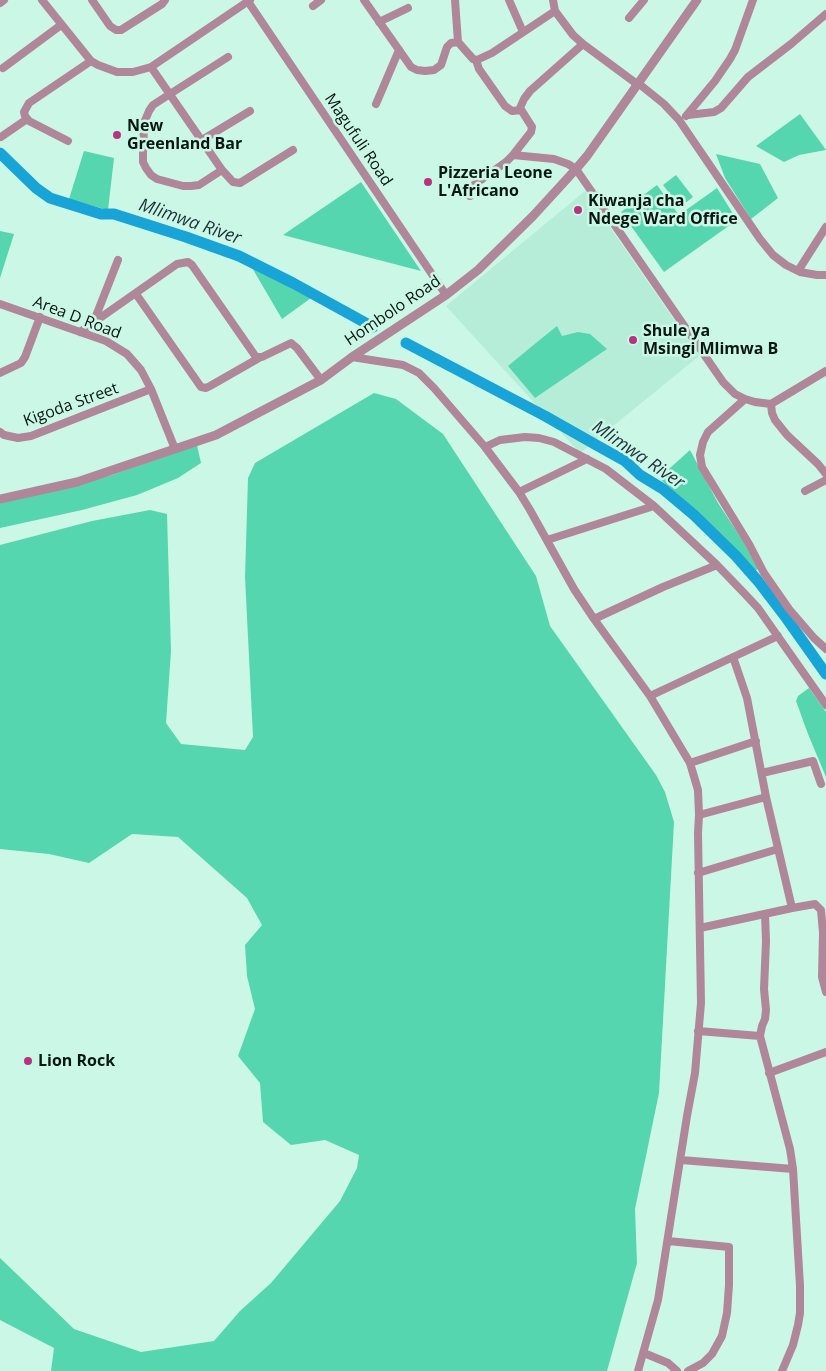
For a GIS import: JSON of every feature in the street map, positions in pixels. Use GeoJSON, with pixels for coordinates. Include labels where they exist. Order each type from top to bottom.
{"type":"FeatureCollection","features":[{"type":"Feature","properties":{"kind":"street"},"geometry":{"type":"LineString","coordinates":[[0,3],[4,0]]}},
{"type":"Feature","properties":{"kind":"street"},"geometry":{"type":"LineString","coordinates":[[42,0],[91,61],[117,72],[133,72],[151,67],[248,0]]}},
{"type":"Feature","properties":{"kind":"street"},"geometry":{"type":"LineString","coordinates":[[92,0],[110,26],[116,30],[121,30],[162,4],[165,0]]}},
{"type":"Feature","properties":{"kind":"street","name":"Magufuli Road"},"geometry":{"type":"LineString","coordinates":[[248,0],[446,295]]}},
{"type":"Feature","properties":{"kind":"street"},"geometry":{"type":"LineString","coordinates":[[313,6],[321,0]]}},
{"type":"Feature","properties":{"kind":"street"},"geometry":{"type":"LineString","coordinates":[[364,0],[411,66],[418,70],[434,70],[441,65],[447,47],[451,43],[458,42]]}},
{"type":"Feature","properties":{"kind":"street"},"geometry":{"type":"LineString","coordinates":[[455,0],[458,42],[476,60],[479,69],[507,109],[512,111],[520,110]]}},
{"type":"Feature","properties":{"kind":"street"},"geometry":{"type":"LineString","coordinates":[[509,0],[523,32]]}},
{"type":"Feature","properties":{"kind":"street"},"geometry":{"type":"LineString","coordinates":[[553,0],[555,11],[573,35],[664,104],[679,120],[760,239],[773,255],[798,271],[826,275]]}},
{"type":"Feature","properties":{"kind":"street"},"geometry":{"type":"LineString","coordinates":[[629,18],[644,0]]}},
{"type":"Feature","properties":{"kind":"street","name":"Hombolo Road"},"geometry":{"type":"LineString","coordinates":[[0,498],[77,482],[216,435],[321,380],[352,357],[446,295],[478,270],[533,216],[576,169],[698,0]]}},
{"type":"Feature","properties":{"kind":"street"},"geometry":{"type":"LineString","coordinates":[[688,115],[715,81],[735,50],[753,0]]}},
{"type":"Feature","properties":{"kind":"street"},"geometry":{"type":"LineString","coordinates":[[379,22],[408,8]]}},
{"type":"Feature","properties":{"kind":"street"},"geometry":{"type":"LineString","coordinates":[[476,60],[492,53],[555,11]]}},
{"type":"Feature","properties":{"kind":"street"},"geometry":{"type":"LineString","coordinates":[[679,120],[688,115],[714,112],[721,108],[748,77],[826,14]]}},
{"type":"Feature","properties":{"kind":"street"},"geometry":{"type":"LineString","coordinates":[[3,68],[61,25]]}},
{"type":"Feature","properties":{"kind":"street"},"geometry":{"type":"LineString","coordinates":[[520,110],[530,92],[583,44]]}},
{"type":"Feature","properties":{"kind":"street"},"geometry":{"type":"LineString","coordinates":[[376,104],[399,50]]}},
{"type":"Feature","properties":{"kind":"street"},"geometry":{"type":"LineString","coordinates":[[222,170],[199,185],[183,186],[157,179],[151,175],[143,162],[143,154],[148,110],[228,57]]}},
{"type":"Feature","properties":{"kind":"street"},"geometry":{"type":"LineString","coordinates":[[68,141],[33,124],[26,119],[24,112],[29,103],[91,61]]}},
{"type":"Feature","properties":{"kind":"street"},"geometry":{"type":"LineString","coordinates":[[151,67],[222,170],[233,182],[240,184],[293,150]]}},
{"type":"Feature","properties":{"kind":"street"},"geometry":{"type":"LineString","coordinates":[[470,196],[469,191],[475,183],[514,155],[531,132],[532,127],[520,110]]}},
{"type":"Feature","properties":{"kind":"street"},"geometry":{"type":"LineString","coordinates":[[202,140],[250,111]]}},
{"type":"Feature","properties":{"kind":"street"},"geometry":{"type":"LineString","coordinates":[[1,137],[26,119]]}},
{"type":"Feature","properties":{"kind":"street"},"geometry":{"type":"LineString","coordinates":[[514,155],[554,159],[576,169],[724,382],[735,394],[755,402],[771,404],[826,371]]}},
{"type":"Feature","properties":{"kind":"street"},"geometry":{"type":"LineString","coordinates":[[798,271],[826,227]]}},
{"type":"Feature","properties":{"kind":"street"},"geometry":{"type":"LineString","coordinates":[[94,322],[118,260]]}},
{"type":"Feature","properties":{"kind":"street"},"geometry":{"type":"LineString","coordinates":[[80,332],[178,264],[184,262],[190,263],[254,354],[259,358]]}},
{"type":"Feature","properties":{"kind":"street"},"geometry":{"type":"LineString","coordinates":[[136,294],[201,386],[206,388],[259,358],[291,343],[297,348],[321,380]]}},
{"type":"Feature","properties":{"kind":"street","name":"Area D Road"},"geometry":{"type":"LineString","coordinates":[[0,304],[106,341],[127,354],[141,370],[151,389],[175,449]]}},
{"type":"Feature","properties":{"kind":"street"},"geometry":{"type":"LineString","coordinates":[[0,372],[21,363],[40,317]]}},
{"type":"Feature","properties":{"kind":"street"},"geometry":{"type":"LineString","coordinates":[[352,357],[403,365],[419,373],[485,447],[519,492],[594,619],[650,696],[690,763],[698,790],[701,1003],[695,1073],[658,1300],[638,1371]]}},
{"type":"Feature","properties":{"kind":"street","name":"Kigoda Street"},"geometry":{"type":"LineString","coordinates":[[0,432],[4,435],[18,438],[32,436],[151,389]]}},
{"type":"Feature","properties":{"kind":"street"},"geometry":{"type":"LineString","coordinates":[[745,399],[708,432],[703,442],[700,456],[702,467],[749,544],[764,573],[789,608],[814,638],[826,649]]}},
{"type":"Feature","properties":{"kind":"street"},"geometry":{"type":"LineString","coordinates":[[771,404],[775,420],[826,474]]}},
{"type":"Feature","properties":{"kind":"street"},"geometry":{"type":"LineString","coordinates":[[485,447],[500,440],[525,437],[539,438],[554,442],[606,469],[654,506],[718,565],[758,608],[826,705]]}},
{"type":"Feature","properties":{"kind":"street"},"geometry":{"type":"LineString","coordinates":[[519,492],[587,459]]}},
{"type":"Feature","properties":{"kind":"street"},"geometry":{"type":"LineString","coordinates":[[805,490],[826,480]]}},
{"type":"Feature","properties":{"kind":"street"},"geometry":{"type":"LineString","coordinates":[[547,540],[654,506]]}},
{"type":"Feature","properties":{"kind":"street"},"geometry":{"type":"LineString","coordinates":[[594,619],[662,587],[718,565]]}},
{"type":"Feature","properties":{"kind":"street"},"geometry":{"type":"LineString","coordinates":[[650,696],[778,636]]}},
{"type":"Feature","properties":{"kind":"street"},"geometry":{"type":"LineString","coordinates":[[733,657],[747,698],[766,797],[792,908]]}},
{"type":"Feature","properties":{"kind":"street"},"geometry":{"type":"LineString","coordinates":[[690,763],[756,741]]}},
{"type":"Feature","properties":{"kind":"street"},"geometry":{"type":"LineString","coordinates":[[762,774],[814,761],[821,784]]}},
{"type":"Feature","properties":{"kind":"street"},"geometry":{"type":"LineString","coordinates":[[699,815],[766,797]]}},
{"type":"Feature","properties":{"kind":"street"},"geometry":{"type":"LineString","coordinates":[[698,873],[778,849]]}},
{"type":"Feature","properties":{"kind":"street"},"geometry":{"type":"LineString","coordinates":[[700,928],[815,904],[821,910],[823,933],[822,977],[826,992]]}},
{"type":"Feature","properties":{"kind":"street"},"geometry":{"type":"LineString","coordinates":[[765,914],[764,989],[766,1010],[760,1036],[782,1115],[793,1169],[800,1312],[792,1344],[782,1371]]}},
{"type":"Feature","properties":{"kind":"street"},"geometry":{"type":"LineString","coordinates":[[698,1032],[760,1036]]}},
{"type":"Feature","properties":{"kind":"street"},"geometry":{"type":"LineString","coordinates":[[770,1072],[826,1052]]}},
{"type":"Feature","properties":{"kind":"street"},"geometry":{"type":"LineString","coordinates":[[681,1160],[793,1169]]}},
{"type":"Feature","properties":{"kind":"street"},"geometry":{"type":"LineString","coordinates":[[668,1241],[729,1247],[727,1313],[722,1336],[712,1354],[703,1363],[688,1371]]}},
{"type":"Feature","properties":{"kind":"street"},"geometry":{"type":"LineString","coordinates":[[644,1353],[668,1363],[677,1371]]}},
{"type":"Feature","properties":{"kind":"shaded area"},"geometry":{"type":"Polygon","coordinates":[[[585,191],[699,356],[580,453],[446,306],[585,191]]]}},
{"type":"Feature","properties":{"kind":"green space"},"geometry":{"type":"Polygon","coordinates":[[[800,114],[826,150],[799,155],[784,162],[756,146],[800,114]]]}},
{"type":"Feature","properties":{"kind":"green space"},"geometry":{"type":"Polygon","coordinates":[[[84,151],[114,158],[108,210],[69,199],[84,151]]]}},
{"type":"Feature","properties":{"kind":"green space"},"geometry":{"type":"Polygon","coordinates":[[[716,154],[760,164],[778,198],[751,219],[725,178],[716,154]]]}},
{"type":"Feature","properties":{"kind":"green space"},"geometry":{"type":"Polygon","coordinates":[[[676,175],[693,197],[680,207],[663,185],[676,175]]]}},
{"type":"Feature","properties":{"kind":"green space"},"geometry":{"type":"Polygon","coordinates":[[[361,182],[421,271],[283,235],[361,182]]]}},
{"type":"Feature","properties":{"kind":"green space"},"geometry":{"type":"Polygon","coordinates":[[[657,185],[679,215],[717,188],[737,220],[664,272],[621,212],[657,185]]]}},
{"type":"Feature","properties":{"kind":"green space"},"geometry":{"type":"Polygon","coordinates":[[[0,231],[14,234],[0,278],[0,231]]]}},
{"type":"Feature","properties":{"kind":"green space"},"geometry":{"type":"Polygon","coordinates":[[[251,266],[311,298],[282,319],[251,266]]]}},
{"type":"Feature","properties":{"kind":"green space"},"geometry":{"type":"Polygon","coordinates":[[[557,326],[562,336],[578,332],[590,334],[607,349],[535,398],[508,366],[557,326]]]}},
{"type":"Feature","properties":{"kind":"green space"},"geometry":{"type":"Polygon","coordinates":[[[374,393],[396,399],[443,434],[536,576],[550,626],[656,775],[665,792],[674,822],[659,1093],[635,1209],[637,1263],[607,1371],[51,1371],[54,1348],[0,1320],[0,1258],[74,1329],[141,1352],[214,1341],[240,1311],[271,1283],[340,1201],[357,1168],[359,1155],[325,1140],[291,1145],[263,1122],[260,1083],[238,1056],[255,1009],[247,976],[245,945],[262,925],[247,898],[178,837],[132,834],[89,863],[49,854],[0,849],[0,545],[92,521],[150,510],[167,514],[171,651],[166,723],[181,744],[245,750],[253,737],[245,577],[248,478],[255,463],[374,393]]]}},
{"type":"Feature","properties":{"kind":"green space"},"geometry":{"type":"Polygon","coordinates":[[[197,445],[201,463],[178,478],[137,495],[82,510],[0,528],[0,502],[45,493],[112,475],[197,445]]]}},
{"type":"Feature","properties":{"kind":"green space"},"geometry":{"type":"Polygon","coordinates":[[[690,450],[718,503],[743,541],[758,569],[754,572],[727,542],[659,478],[690,450]]]}},
{"type":"Feature","properties":{"kind":"green space"},"geometry":{"type":"Polygon","coordinates":[[[809,688],[826,712],[826,777],[796,701],[798,696],[809,688]]]}},
{"type":"Feature","properties":{"kind":"waterway","name":"Mlimwa River"},"geometry":{"type":"LineString","coordinates":[[0,153],[36,188],[50,198],[101,214],[114,214],[239,256],[373,327]]}},
{"type":"Feature","properties":{"kind":"waterway","name":"Mlimwa River"},"geometry":{"type":"LineString","coordinates":[[406,343],[545,416],[625,461],[640,475],[663,489],[694,515],[736,556],[787,619],[826,674]]}},
{"type":"Feature","properties":{"kind":"place","name":"New Greenland Bar"},"geometry":{"type":"Point","coordinates":[117,135]}},
{"type":"Feature","properties":{"kind":"place","name":"Pizzeria Leone L'Africano"},"geometry":{"type":"Point","coordinates":[428,182]}},
{"type":"Feature","properties":{"kind":"place","name":"Kiwanja cha Ndege Ward Office"},"geometry":{"type":"Point","coordinates":[578,210]}},
{"type":"Feature","properties":{"kind":"place","name":"Shule ya Msingi Mlimwa B"},"geometry":{"type":"Point","coordinates":[633,340]}},
{"type":"Feature","properties":{"kind":"place","name":"Lion Rock"},"geometry":{"type":"Point","coordinates":[28,1061]}}]}
